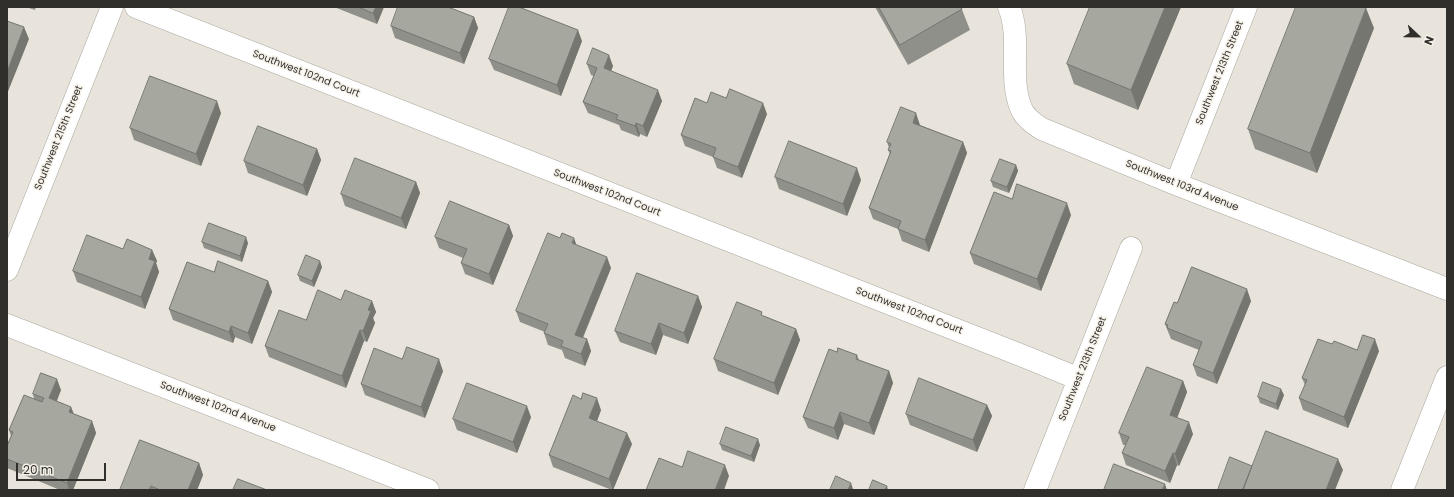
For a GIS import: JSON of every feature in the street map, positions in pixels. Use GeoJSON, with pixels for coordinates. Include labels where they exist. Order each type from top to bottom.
{"type":"FeatureCollection","features":[{"type":"Feature","properties":{"kind":"street","name":"Southwest 215th Street"},"geometry":{"type":"LineString","coordinates":[[7,270],[112,7]]}},
{"type":"Feature","properties":{"kind":"street","name":"Southwest 102nd Court"},"geometry":{"type":"LineString","coordinates":[[136,7],[1079,379]]}},
{"type":"Feature","properties":{"kind":"street","name":"Southwest 103rd Avenue"},"geometry":{"type":"LineString","coordinates":[[1009,7],[1012,13],[1015,36],[1016,90],[1021,109],[1030,120],[1042,129],[1176,184],[1447,289]]}},
{"type":"Feature","properties":{"kind":"street","name":"Southwest 213th Street"},"geometry":{"type":"LineString","coordinates":[[1176,184],[1246,7]]}},
{"type":"Feature","properties":{"kind":"street","name":"Southwest 213th Street"},"geometry":{"type":"LineString","coordinates":[[1034,490],[1131,248]]}},
{"type":"Feature","properties":{"kind":"street","name":"Southwest 102nd Avenue"},"geometry":{"type":"LineString","coordinates":[[7,325],[428,490]]}},
{"type":"Feature","properties":{"kind":"street"},"geometry":{"type":"LineString","coordinates":[[1402,490],[1447,377]]}},
{"type":"Feature","properties":{"kind":"building"},"geometry":{"type":"Polygon","coordinates":[[[359,7],[376,7],[373,13],[359,7]]]}},
{"type":"Feature","properties":{"kind":"building"},"geometry":{"type":"Polygon","coordinates":[[[398,7],[448,7],[474,17],[460,53],[391,26],[398,7]]]}},
{"type":"Feature","properties":{"kind":"building"},"geometry":{"type":"Polygon","coordinates":[[[509,7],[519,7],[578,30],[557,85],[489,59],[509,7]]]}},
{"type":"Feature","properties":{"kind":"building"},"geometry":{"type":"Polygon","coordinates":[[[879,7],[961,7],[962,9],[900,45],[879,7]]]}},
{"type":"Feature","properties":{"kind":"building"},"geometry":{"type":"Polygon","coordinates":[[[1090,7],[1165,7],[1131,90],[1067,64],[1090,7]]]}},
{"type":"Feature","properties":{"kind":"building"},"geometry":{"type":"Polygon","coordinates":[[[1296,7],[1366,8],[1310,153],[1248,129],[1296,7]]]}},
{"type":"Feature","properties":{"kind":"building"},"geometry":{"type":"Polygon","coordinates":[[[7,21],[24,27],[7,72],[7,21]]]}},
{"type":"Feature","properties":{"kind":"building"},"geometry":{"type":"Polygon","coordinates":[[[593,48],[609,55],[604,68],[658,90],[643,126],[636,123],[635,126],[616,119],[618,115],[583,102],[597,68],[587,64],[593,48]]]}},
{"type":"Feature","properties":{"kind":"building"},"geometry":{"type":"Polygon","coordinates":[[[150,76],[217,101],[196,154],[130,128],[150,76]]]}},
{"type":"Feature","properties":{"kind":"building"},"geometry":{"type":"Polygon","coordinates":[[[730,89],[763,103],[738,167],[713,157],[716,148],[681,135],[695,98],[707,103],[711,92],[726,98],[730,89]]]}},
{"type":"Feature","properties":{"kind":"building"},"geometry":{"type":"Polygon","coordinates":[[[901,107],[916,113],[913,123],[963,142],[925,240],[898,229],[901,221],[869,208],[891,151],[888,150],[891,144],[887,142],[901,107]]]}},
{"type":"Feature","properties":{"kind":"building"},"geometry":{"type":"Polygon","coordinates":[[[258,126],[317,149],[303,185],[244,161],[258,126]]]}},
{"type":"Feature","properties":{"kind":"building"},"geometry":{"type":"Polygon","coordinates":[[[789,141],[857,168],[843,204],[775,177],[789,141]]]}},
{"type":"Feature","properties":{"kind":"building"},"geometry":{"type":"Polygon","coordinates":[[[355,158],[416,182],[401,218],[341,194],[355,158]]]}},
{"type":"Feature","properties":{"kind":"building"},"geometry":{"type":"Polygon","coordinates":[[[1000,159],[1016,165],[1007,187],[991,181],[1000,159]]]}},
{"type":"Feature","properties":{"kind":"building"},"geometry":{"type":"Polygon","coordinates":[[[1017,184],[1067,203],[1037,279],[970,253],[994,192],[1012,199],[1017,184]]]}},
{"type":"Feature","properties":{"kind":"building"},"geometry":{"type":"Polygon","coordinates":[[[450,201],[509,225],[489,274],[461,263],[467,249],[435,237],[450,201]]]}},
{"type":"Feature","properties":{"kind":"building"},"geometry":{"type":"Polygon","coordinates":[[[209,223],[246,237],[240,256],[202,242],[209,223]]]}},
{"type":"Feature","properties":{"kind":"building"},"geometry":{"type":"Polygon","coordinates":[[[548,233],[560,238],[562,233],[574,238],[572,243],[607,257],[575,335],[587,339],[581,354],[561,346],[563,341],[544,333],[548,324],[516,311],[548,233]]]}},
{"type":"Feature","properties":{"kind":"building"},"geometry":{"type":"Polygon","coordinates":[[[87,235],[123,249],[127,239],[152,250],[149,259],[155,261],[141,297],[73,271],[87,235]]]}},
{"type":"Feature","properties":{"kind":"building"},"geometry":{"type":"Polygon","coordinates":[[[306,255],[320,261],[312,281],[298,275],[306,255]]]}},
{"type":"Feature","properties":{"kind":"building"},"geometry":{"type":"Polygon","coordinates":[[[218,261],[268,281],[248,333],[231,326],[229,332],[169,309],[187,262],[214,272],[218,261]]]}},
{"type":"Feature","properties":{"kind":"building"},"geometry":{"type":"Polygon","coordinates":[[[1192,267],[1247,289],[1213,373],[1193,365],[1202,342],[1167,328],[1168,325],[1165,324],[1174,302],[1177,303],[1192,267]]]}},
{"type":"Feature","properties":{"kind":"building"},"geometry":{"type":"Polygon","coordinates":[[[637,273],[698,296],[684,333],[659,323],[651,344],[615,331],[637,273]]]}},
{"type":"Feature","properties":{"kind":"building"},"geometry":{"type":"Polygon","coordinates":[[[318,290],[341,300],[345,290],[372,301],[368,310],[371,311],[363,331],[360,330],[342,376],[265,346],[279,310],[306,320],[318,290]]]}},
{"type":"Feature","properties":{"kind":"building"},"geometry":{"type":"Polygon","coordinates":[[[737,302],[762,312],[761,315],[796,329],[774,383],[714,359],[737,302]]]}},
{"type":"Feature","properties":{"kind":"building"},"geometry":{"type":"Polygon","coordinates":[[[1363,335],[1375,339],[1344,417],[1299,398],[1307,380],[1302,378],[1318,339],[1332,344],[1334,341],[1357,350],[1363,335]]]}},
{"type":"Feature","properties":{"kind":"building"},"geometry":{"type":"Polygon","coordinates":[[[407,347],[439,359],[421,407],[361,384],[374,348],[402,359],[407,347]]]}},
{"type":"Feature","properties":{"kind":"building"},"geometry":{"type":"Polygon","coordinates":[[[838,348],[857,355],[856,359],[889,371],[869,423],[840,412],[834,428],[803,417],[829,349],[837,352],[838,348]]]}},
{"type":"Feature","properties":{"kind":"building"},"geometry":{"type":"Polygon","coordinates":[[[1147,367],[1183,381],[1170,415],[1189,422],[1175,454],[1173,453],[1165,471],[1122,453],[1129,437],[1119,433],[1147,367]]]}},
{"type":"Feature","properties":{"kind":"building"},"geometry":{"type":"Polygon","coordinates":[[[41,373],[57,379],[49,398],[71,407],[69,412],[92,421],[67,483],[7,459],[7,446],[13,432],[9,430],[24,395],[42,402],[44,398],[33,394],[41,373]]]}},
{"type":"Feature","properties":{"kind":"building"},"geometry":{"type":"Polygon","coordinates":[[[919,378],[987,405],[973,440],[906,414],[919,378]]]}},
{"type":"Feature","properties":{"kind":"building"},"geometry":{"type":"Polygon","coordinates":[[[1263,382],[1281,389],[1276,404],[1258,397],[1263,382]]]}},
{"type":"Feature","properties":{"kind":"building"},"geometry":{"type":"Polygon","coordinates":[[[467,383],[527,406],[513,442],[453,419],[467,383]]]}},
{"type":"Feature","properties":{"kind":"building"},"geometry":{"type":"Polygon","coordinates":[[[583,393],[597,398],[589,418],[627,433],[609,479],[549,455],[573,395],[581,399],[583,393]]]}},
{"type":"Feature","properties":{"kind":"building"},"geometry":{"type":"Polygon","coordinates":[[[726,427],[758,439],[751,456],[720,444],[726,427]]]}},
{"type":"Feature","properties":{"kind":"building"},"geometry":{"type":"Polygon","coordinates":[[[1266,431],[1338,459],[1326,490],[1243,490],[1266,431]]]}},
{"type":"Feature","properties":{"kind":"building"},"geometry":{"type":"Polygon","coordinates":[[[140,440],[199,463],[188,490],[160,490],[151,486],[149,490],[120,490],[140,440]]]}},
{"type":"Feature","properties":{"kind":"building"},"geometry":{"type":"Polygon","coordinates":[[[688,451],[725,465],[715,490],[646,490],[659,458],[682,467],[688,451]]]}},
{"type":"Feature","properties":{"kind":"building"},"geometry":{"type":"Polygon","coordinates":[[[1230,457],[1252,466],[1243,490],[1218,490],[1230,457]]]}},
{"type":"Feature","properties":{"kind":"building"},"geometry":{"type":"Polygon","coordinates":[[[1114,464],[1165,484],[1162,490],[1104,490],[1114,464]]]}},
{"type":"Feature","properties":{"kind":"building"},"geometry":{"type":"Polygon","coordinates":[[[836,476],[851,483],[848,490],[830,490],[836,476]]]}},
{"type":"Feature","properties":{"kind":"building"},"geometry":{"type":"Polygon","coordinates":[[[238,479],[267,490],[233,490],[238,479]]]}},
{"type":"Feature","properties":{"kind":"building"},"geometry":{"type":"Polygon","coordinates":[[[873,480],[887,486],[885,490],[869,490],[873,480]]]}}]}
